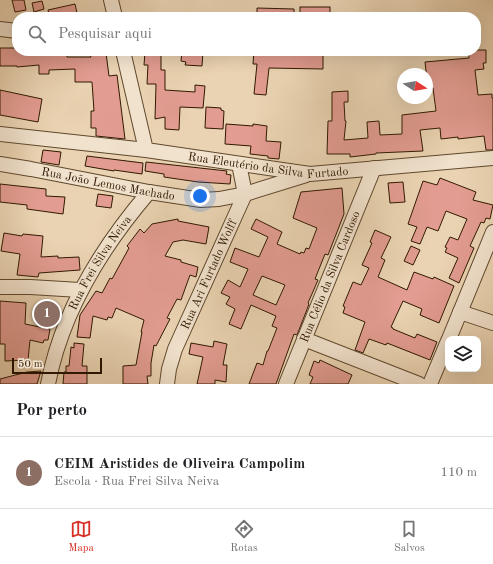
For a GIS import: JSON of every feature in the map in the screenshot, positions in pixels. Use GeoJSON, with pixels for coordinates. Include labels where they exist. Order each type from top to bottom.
{"type":"FeatureCollection","features":[{"type":"Feature","properties":{"kind":"street"},"geometry":{"type":"LineString","coordinates":[[111,0],[114,12]]}},
{"type":"Feature","properties":{"kind":"street"},"geometry":{"type":"LineString","coordinates":[[0,29],[12,30]]}},
{"type":"Feature","properties":{"kind":"street"},"geometry":{"type":"LineString","coordinates":[[124,56],[146,150]]}},
{"type":"Feature","properties":{"kind":"street","name":"Rua Eleutério da Silva Furtado"},"geometry":{"type":"LineString","coordinates":[[0,134],[146,150],[310,174],[493,158]]}},
{"type":"Feature","properties":{"kind":"street","name":"Rua João Lemos Machado"},"geometry":{"type":"LineString","coordinates":[[0,164],[31,168],[149,192],[201,200],[219,199],[245,194],[310,174]]}},
{"type":"Feature","properties":{"kind":"street"},"geometry":{"type":"LineString","coordinates":[[240,164],[245,194]]}},
{"type":"Feature","properties":{"kind":"street","name":"Rua Célio da Silva Cardoso"},"geometry":{"type":"LineString","coordinates":[[286,384],[374,168]]}},
{"type":"Feature","properties":{"kind":"street","name":"Rua Frei Silva Neiva"},"geometry":{"type":"LineString","coordinates":[[48,384],[57,348],[80,290],[116,232],[149,192]]}},
{"type":"Feature","properties":{"kind":"street","name":"Rua Ari Furtado Wolff"},"geometry":{"type":"LineString","coordinates":[[167,384],[169,369],[175,349],[245,194]]}},
{"type":"Feature","properties":{"kind":"street"},"geometry":{"type":"LineString","coordinates":[[450,336],[493,232]]}},
{"type":"Feature","properties":{"kind":"street"},"geometry":{"type":"LineString","coordinates":[[0,288],[30,287],[80,290]]}},
{"type":"Feature","properties":{"kind":"street"},"geometry":{"type":"LineString","coordinates":[[460,312],[493,323]]}},
{"type":"Feature","properties":{"kind":"street"},"geometry":{"type":"LineString","coordinates":[[304,339],[419,384]]}},
{"type":"Feature","properties":{"kind":"street"},"geometry":{"type":"LineString","coordinates":[[430,384],[445,347]]}},
{"type":"Feature","properties":{"kind":"building"},"geometry":{"type":"Polygon","coordinates":[[[12,0],[24,0],[26,10],[15,12],[12,0]]]}},
{"type":"Feature","properties":{"kind":"building"},"geometry":{"type":"Polygon","coordinates":[[[42,1],[44,9],[34,12],[32,3],[42,1]]]}},
{"type":"Feature","properties":{"kind":"building"},"geometry":{"type":"Polygon","coordinates":[[[75,4],[77,12],[49,12],[48,10],[75,4]]]}},
{"type":"Feature","properties":{"kind":"building"},"geometry":{"type":"Polygon","coordinates":[[[300,7],[330,7],[330,12],[300,12],[300,7]]]}},
{"type":"Feature","properties":{"kind":"building"},"geometry":{"type":"Polygon","coordinates":[[[257,8],[294,9],[294,12],[257,12],[257,8]]]}},
{"type":"Feature","properties":{"kind":"building"},"geometry":{"type":"Polygon","coordinates":[[[0,48],[12,48],[12,56],[106,56],[109,76],[117,75],[125,139],[96,136],[96,128],[91,128],[91,111],[94,111],[92,82],[75,82],[75,69],[49,70],[49,74],[39,74],[39,65],[17,67],[0,66],[0,48]]]}},
{"type":"Feature","properties":{"kind":"building"},"geometry":{"type":"Polygon","coordinates":[[[481,50],[486,50],[486,63],[483,63],[484,69],[475,70],[478,95],[492,94],[493,98],[493,150],[486,150],[484,136],[441,139],[440,128],[420,130],[423,151],[376,153],[350,157],[350,154],[327,154],[328,121],[332,121],[332,92],[348,91],[348,102],[344,102],[346,121],[344,140],[368,138],[367,122],[379,121],[380,135],[402,134],[402,115],[436,111],[433,88],[433,68],[426,68],[425,62],[469,58],[469,56],[481,56],[481,50]]]}},
{"type":"Feature","properties":{"kind":"building"},"geometry":{"type":"Polygon","coordinates":[[[145,56],[161,56],[161,70],[165,70],[165,90],[195,92],[195,85],[205,86],[203,108],[180,107],[179,130],[165,129],[165,117],[155,119],[156,84],[147,84],[148,65],[144,65],[145,56]]]}},
{"type":"Feature","properties":{"kind":"building"},"geometry":{"type":"Polygon","coordinates":[[[182,56],[203,56],[202,66],[185,65],[186,62],[181,61],[182,56]]]}},
{"type":"Feature","properties":{"kind":"building"},"geometry":{"type":"Polygon","coordinates":[[[254,56],[323,56],[323,69],[269,68],[266,95],[254,94],[257,64],[253,64],[254,56]]]}},
{"type":"Feature","properties":{"kind":"building"},"geometry":{"type":"Polygon","coordinates":[[[0,90],[42,99],[38,122],[0,115],[0,90]]]}},
{"type":"Feature","properties":{"kind":"building"},"geometry":{"type":"Polygon","coordinates":[[[206,107],[221,108],[221,110],[224,111],[223,129],[205,128],[206,107]]]}},
{"type":"Feature","properties":{"kind":"building"},"geometry":{"type":"Polygon","coordinates":[[[226,124],[253,126],[253,124],[267,126],[266,141],[281,142],[279,159],[250,154],[251,146],[225,144],[226,124]]]}},
{"type":"Feature","properties":{"kind":"building"},"geometry":{"type":"Polygon","coordinates":[[[43,150],[61,152],[59,165],[41,162],[43,150]]]}},
{"type":"Feature","properties":{"kind":"building"},"geometry":{"type":"Polygon","coordinates":[[[87,156],[143,163],[142,174],[85,166],[87,156]]]}},
{"type":"Feature","properties":{"kind":"building"},"geometry":{"type":"Polygon","coordinates":[[[146,162],[227,171],[226,174],[231,175],[230,184],[198,182],[164,177],[164,174],[145,171],[146,162]]]}},
{"type":"Feature","properties":{"kind":"building"},"geometry":{"type":"Polygon","coordinates":[[[440,178],[476,192],[473,200],[493,205],[490,219],[486,218],[484,223],[481,222],[470,246],[474,248],[459,283],[449,278],[458,258],[445,252],[447,248],[445,247],[450,237],[458,240],[467,219],[446,211],[438,231],[427,227],[420,244],[411,241],[417,227],[408,224],[423,181],[437,185],[440,178]]]}},
{"type":"Feature","properties":{"kind":"building"},"geometry":{"type":"Polygon","coordinates":[[[403,182],[405,202],[390,203],[388,183],[403,182]]]}},
{"type":"Feature","properties":{"kind":"building"},"geometry":{"type":"Polygon","coordinates":[[[0,184],[46,189],[46,196],[65,197],[63,214],[27,209],[27,205],[0,202],[0,184]]]}},
{"type":"Feature","properties":{"kind":"building"},"geometry":{"type":"Polygon","coordinates":[[[342,188],[344,214],[328,255],[325,254],[315,279],[318,280],[297,335],[294,334],[276,384],[249,384],[257,363],[263,365],[267,351],[277,328],[272,326],[276,316],[251,305],[241,329],[229,324],[235,309],[226,304],[230,297],[221,293],[228,280],[240,287],[248,269],[230,262],[235,248],[259,257],[268,237],[251,229],[256,219],[282,232],[277,244],[300,254],[301,252],[304,253],[306,248],[309,249],[317,228],[293,218],[301,192],[342,188]],[[262,276],[253,295],[276,305],[285,285],[262,276]]]}},
{"type":"Feature","properties":{"kind":"building"},"geometry":{"type":"Polygon","coordinates":[[[98,194],[113,196],[111,208],[96,206],[98,194]]]}},
{"type":"Feature","properties":{"kind":"building"},"geometry":{"type":"Polygon","coordinates":[[[178,219],[178,221],[209,227],[206,244],[183,240],[173,242],[165,256],[181,260],[181,262],[198,267],[196,277],[190,275],[181,300],[177,299],[167,318],[170,319],[156,346],[154,345],[151,363],[151,376],[147,376],[148,384],[123,384],[123,366],[136,365],[144,320],[116,308],[112,318],[108,317],[107,320],[93,316],[90,338],[77,337],[80,315],[96,291],[102,293],[110,278],[112,279],[129,248],[127,246],[140,229],[144,233],[152,224],[178,219]]]}},
{"type":"Feature","properties":{"kind":"building"},"geometry":{"type":"Polygon","coordinates":[[[375,230],[391,237],[381,258],[385,260],[378,277],[407,290],[414,272],[433,279],[434,277],[454,286],[439,323],[420,315],[422,309],[403,301],[391,327],[415,338],[417,334],[437,342],[430,360],[387,343],[386,345],[369,339],[363,353],[355,350],[365,322],[343,313],[345,307],[343,306],[353,282],[361,285],[369,268],[362,265],[372,243],[370,242],[375,230]]]}},
{"type":"Feature","properties":{"kind":"building"},"geometry":{"type":"Polygon","coordinates":[[[4,233],[22,236],[23,234],[43,236],[41,257],[79,257],[80,270],[39,273],[38,277],[17,275],[20,254],[1,251],[4,233]]]}},
{"type":"Feature","properties":{"kind":"building"},"geometry":{"type":"Polygon","coordinates":[[[411,246],[420,250],[413,265],[404,261],[411,246]]]}},
{"type":"Feature","properties":{"kind":"building"},"geometry":{"type":"Polygon","coordinates":[[[0,301],[26,303],[25,324],[50,329],[48,340],[44,340],[43,343],[30,340],[28,360],[5,361],[5,344],[0,344],[0,301]]]}},
{"type":"Feature","properties":{"kind":"building"},"geometry":{"type":"Polygon","coordinates":[[[214,341],[227,344],[223,365],[227,365],[226,382],[215,380],[215,384],[197,384],[203,357],[189,354],[191,343],[213,347],[214,341]]]}},
{"type":"Feature","properties":{"kind":"building"},"geometry":{"type":"Polygon","coordinates":[[[74,343],[84,344],[82,366],[87,366],[87,384],[63,384],[64,372],[66,372],[66,366],[69,366],[71,347],[74,348],[74,343]]]}},
{"type":"Feature","properties":{"kind":"building"},"geometry":{"type":"Polygon","coordinates":[[[320,360],[352,375],[348,384],[310,384],[313,377],[309,375],[314,361],[319,363],[320,360]]]}},
{"type":"Feature","properties":{"kind":"building"},"geometry":{"type":"Polygon","coordinates":[[[41,371],[37,384],[0,384],[0,379],[27,372],[41,371]]]}},
{"type":"Feature","properties":{"kind":"place","name":"CEIM Aristides de Oliveira Campolim"},"geometry":{"type":"Point","coordinates":[47,314]}}]}
